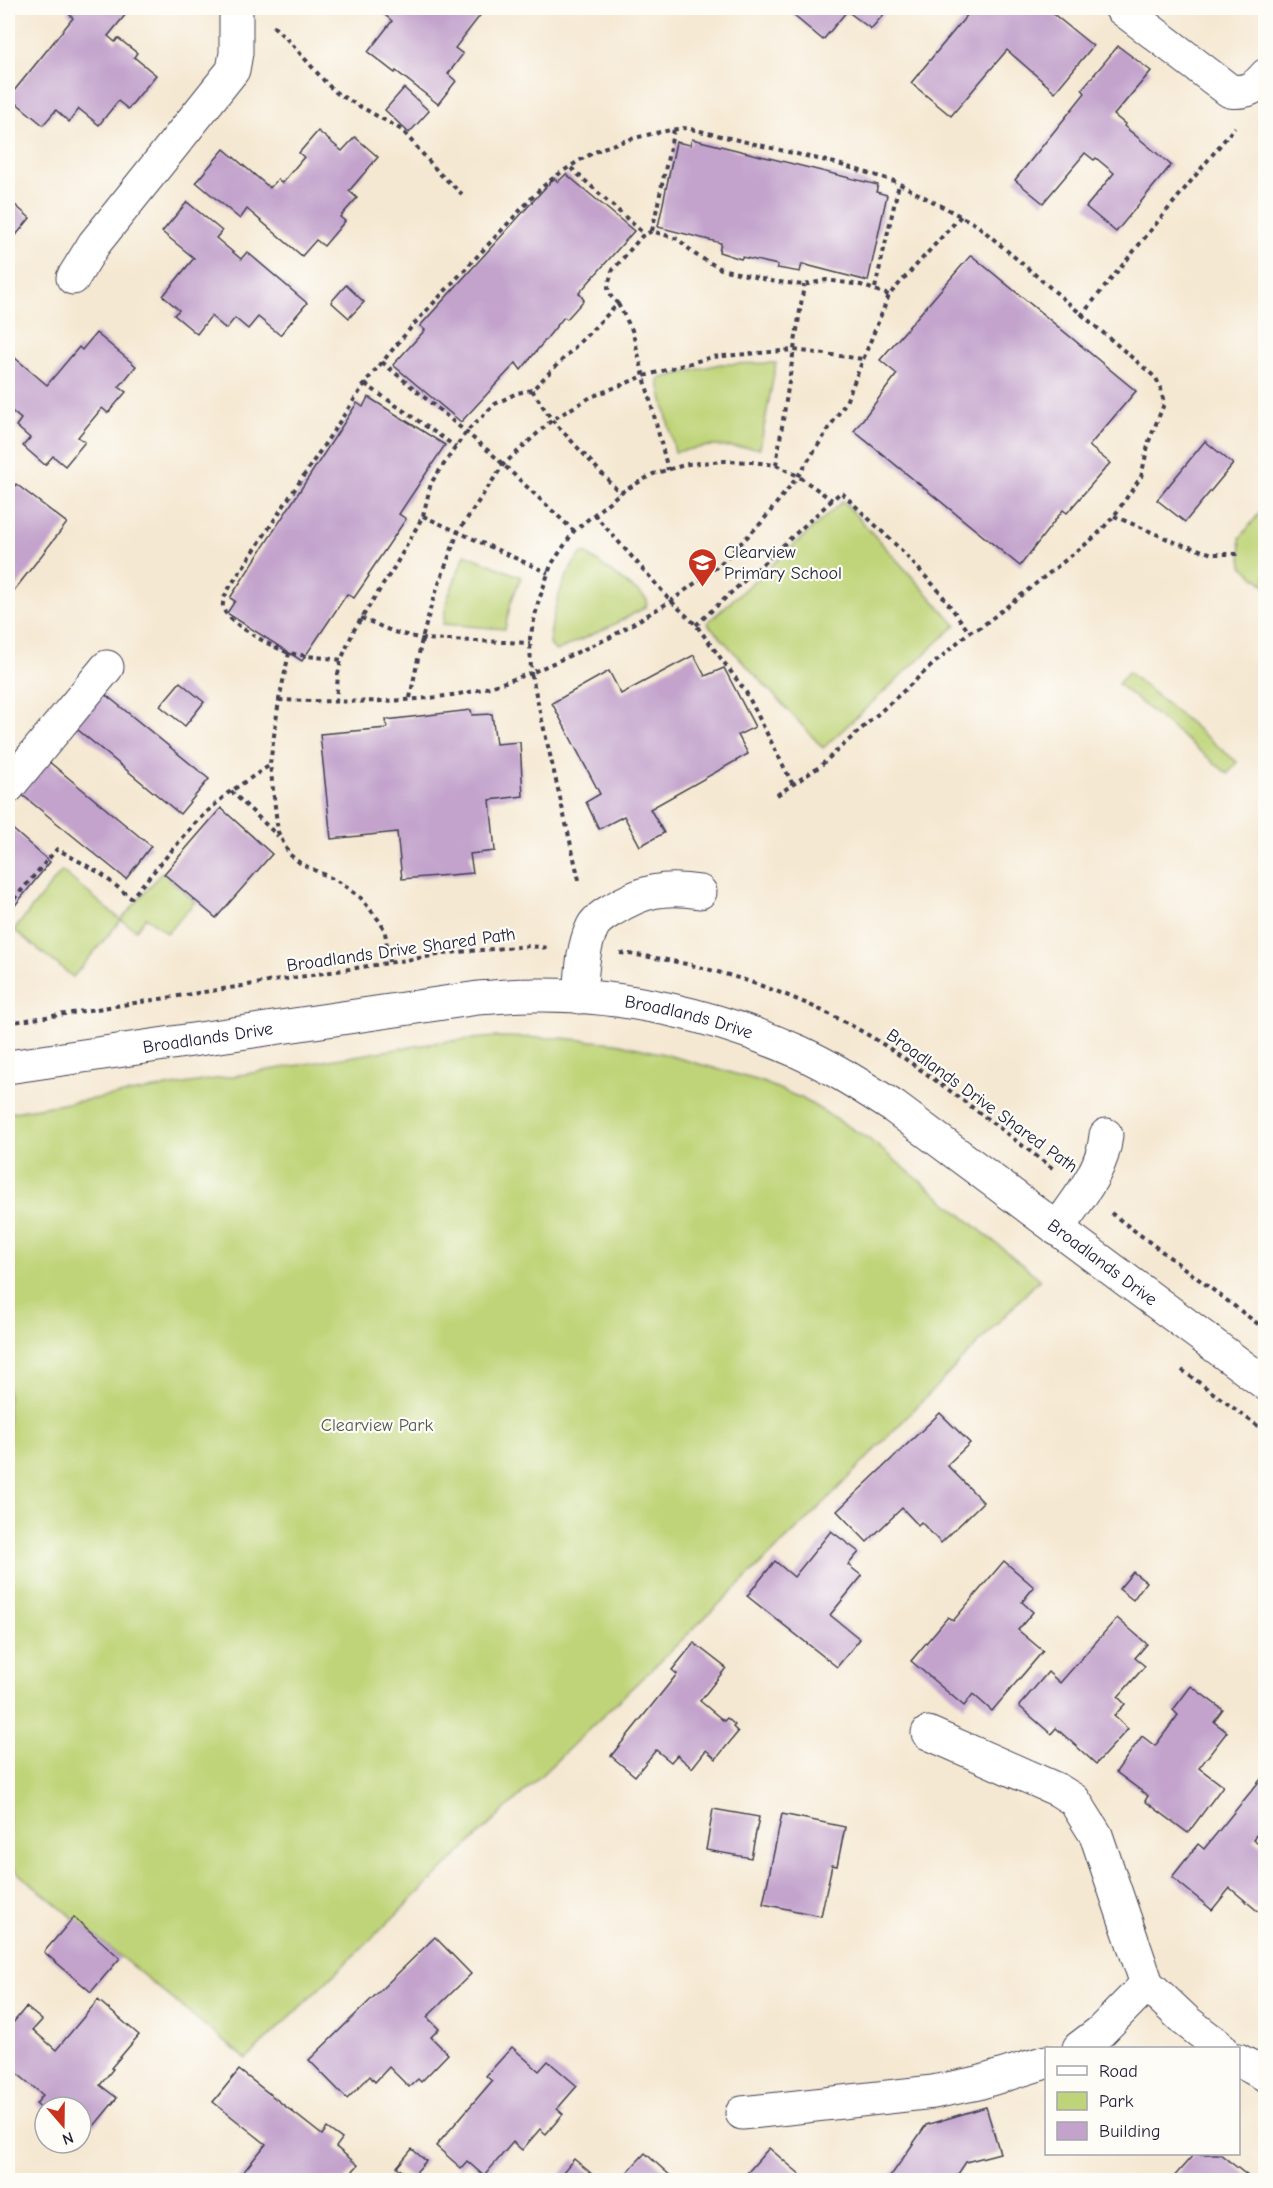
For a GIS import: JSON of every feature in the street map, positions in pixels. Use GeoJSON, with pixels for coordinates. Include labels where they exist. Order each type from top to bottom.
{"type":"FeatureCollection","features":[{"type":"Feature","properties":{"kind":"street"},"geometry":{"type":"LineString","coordinates":[[73,278],[94,244],[233,70],[236,53],[236,8]]}},
{"type":"Feature","properties":{"kind":"street"},"geometry":{"type":"LineString","coordinates":[[1121,8],[1230,91],[1256,84]]}},
{"type":"Feature","properties":{"kind":"street"},"geometry":{"type":"LineString","coordinates":[[8,788],[108,667]]}},
{"type":"Feature","properties":{"kind":"street"},"geometry":{"type":"LineString","coordinates":[[580,997],[584,951],[593,926],[605,914],[631,898],[653,891],[677,888],[700,892]]}},
{"type":"Feature","properties":{"kind":"street","name":"Broadlands Drive"},"geometry":{"type":"LineString","coordinates":[[8,1067],[478,998],[533,994],[580,997],[636,1004],[694,1015],[748,1032],[800,1053],[848,1078],[894,1107],[1266,1384]]}},
{"type":"Feature","properties":{"kind":"street"},"geometry":{"type":"LineString","coordinates":[[1057,1228],[1099,1165],[1107,1135]]}},
{"type":"Feature","properties":{"kind":"street"},"geometry":{"type":"LineString","coordinates":[[928,1733],[1058,1790],[1074,1800],[1096,1835],[1147,1984],[1186,2021],[1218,2047]]}},
{"type":"Feature","properties":{"kind":"street"},"geometry":{"type":"LineString","coordinates":[[1081,2047],[1100,2032],[1147,1984]]}},
{"type":"Feature","properties":{"kind":"street"},"geometry":{"type":"LineString","coordinates":[[1240,2061],[1266,2075]]}},
{"type":"Feature","properties":{"kind":"street"},"geometry":{"type":"LineString","coordinates":[[742,2114],[933,2092],[978,2083],[1045,2063]]}},
{"type":"Feature","properties":{"kind":"path"},"geometry":{"type":"LineString","coordinates":[[266,20],[291,43],[327,84],[350,102],[402,130],[440,174],[462,194]]}},
{"type":"Feature","properties":{"kind":"path"},"geometry":{"type":"LineString","coordinates":[[1082,316],[1239,123],[1256,84]]}},
{"type":"Feature","properties":{"kind":"path"},"geometry":{"type":"LineString","coordinates":[[341,660],[289,653],[254,635],[228,618],[223,609],[223,602],[231,585],[365,384],[382,362],[542,188],[554,177],[602,148],[674,129],[687,128],[835,163],[899,184],[977,225],[1156,378],[1164,404],[1149,441],[1141,477],[1114,516],[1096,536],[981,627],[969,632],[819,767],[777,795]]}},
{"type":"Feature","properties":{"kind":"path"},"geometry":{"type":"LineString","coordinates":[[652,231],[674,129]]}},
{"type":"Feature","properties":{"kind":"path"},"geometry":{"type":"LineString","coordinates":[[571,168],[644,234]]}},
{"type":"Feature","properties":{"kind":"path"},"geometry":{"type":"LineString","coordinates":[[874,288],[899,184]]}},
{"type":"Feature","properties":{"kind":"path"},"geometry":{"type":"LineString","coordinates":[[279,700],[336,702],[410,698],[468,693],[496,686],[609,638],[671,601],[718,567],[761,523],[798,476],[846,402],[889,295],[961,216]]}},
{"type":"Feature","properties":{"kind":"path"},"geometry":{"type":"LineString","coordinates":[[668,470],[632,330],[618,304],[609,294],[608,287],[612,271],[644,234],[652,231],[678,239],[696,255],[721,269],[771,281],[804,285],[826,280],[874,288],[889,295]]}},
{"type":"Feature","properties":{"kind":"path"},"geometry":{"type":"LineString","coordinates":[[776,465],[804,285]]}},
{"type":"Feature","properties":{"kind":"path"},"geometry":{"type":"LineString","coordinates":[[336,702],[341,660],[354,630],[395,567],[423,516],[431,483],[466,432],[495,404],[517,393],[532,390],[618,304]]}},
{"type":"Feature","properties":{"kind":"path"},"geometry":{"type":"LineString","coordinates":[[410,698],[432,603],[458,532],[503,465],[552,420],[591,398],[644,376],[712,357],[794,350],[863,359]]}},
{"type":"Feature","properties":{"kind":"path"},"geometry":{"type":"LineString","coordinates":[[382,362],[466,432],[573,531]]}},
{"type":"Feature","properties":{"kind":"path"},"geometry":{"type":"LineString","coordinates":[[365,384],[456,447]]}},
{"type":"Feature","properties":{"kind":"path"},"geometry":{"type":"LineString","coordinates":[[532,390],[552,420],[620,492]]}},
{"type":"Feature","properties":{"kind":"path"},"geometry":{"type":"LineString","coordinates":[[579,880],[531,673],[530,643],[537,603],[548,573],[573,531],[620,492],[653,474],[688,464],[725,461],[776,465],[798,476],[832,500]]}},
{"type":"Feature","properties":{"kind":"path"},"geometry":{"type":"LineString","coordinates":[[696,625],[841,492],[939,591],[969,632]]}},
{"type":"Feature","properties":{"kind":"path"},"geometry":{"type":"LineString","coordinates":[[594,514],[671,601],[696,625],[746,692],[793,785]]}},
{"type":"Feature","properties":{"kind":"path"},"geometry":{"type":"LineString","coordinates":[[423,516],[548,573]]}},
{"type":"Feature","properties":{"kind":"path"},"geometry":{"type":"LineString","coordinates":[[1114,516],[1177,543],[1213,554],[1240,554]]}},
{"type":"Feature","properties":{"kind":"path"},"geometry":{"type":"LineString","coordinates":[[361,618],[394,632],[422,639],[530,643]]}},
{"type":"Feature","properties":{"kind":"path"},"geometry":{"type":"LineString","coordinates":[[279,837],[275,820],[270,764],[279,700],[289,653]]}},
{"type":"Feature","properties":{"kind":"path"},"geometry":{"type":"LineString","coordinates":[[8,906],[57,849],[100,873],[131,898],[197,821],[231,791],[270,764]]}},
{"type":"Feature","properties":{"kind":"path"},"geometry":{"type":"LineString","coordinates":[[231,791],[279,837],[289,854],[339,882],[360,897],[381,923],[389,962]]}},
{"type":"Feature","properties":{"kind":"path","name":"Broadlands Drive Shared Path"},"geometry":{"type":"LineString","coordinates":[[8,1023],[389,962],[457,952],[529,946],[626,953],[716,972],[757,985],[841,1021],[876,1040],[916,1066],[1266,1329]]}},
{"type":"Feature","properties":{"kind":"path"},"geometry":{"type":"LineString","coordinates":[[1174,1364],[1266,1432]]}},
{"type":"Feature","properties":{"kind":"green space"},"geometry":{"type":"Polygon","coordinates":[[[776,363],[760,448],[709,446],[675,452],[658,379],[720,364],[776,363]]]}},
{"type":"Feature","properties":{"kind":"green space"},"geometry":{"type":"Polygon","coordinates":[[[843,501],[956,625],[823,748],[707,623],[843,501]]]}},
{"type":"Feature","properties":{"kind":"green space"},"geometry":{"type":"Polygon","coordinates":[[[1265,506],[1266,585],[1242,566],[1240,538],[1265,506]]]}},
{"type":"Feature","properties":{"kind":"green space"},"geometry":{"type":"Polygon","coordinates":[[[582,553],[587,554],[642,595],[647,600],[646,607],[556,651],[549,644],[555,608],[568,573],[582,553]]]}},
{"type":"Feature","properties":{"kind":"green space"},"geometry":{"type":"Polygon","coordinates":[[[465,554],[521,577],[511,602],[505,629],[443,624],[447,600],[465,554]]]}},
{"type":"Feature","properties":{"kind":"green space"},"geometry":{"type":"Polygon","coordinates":[[[1128,672],[1237,762],[1228,774],[1118,684],[1128,672]]]}},
{"type":"Feature","properties":{"kind":"green space"},"geometry":{"type":"Polygon","coordinates":[[[62,871],[121,920],[73,977],[14,930],[62,871]]]}},
{"type":"Feature","properties":{"kind":"green space"},"geometry":{"type":"Polygon","coordinates":[[[162,872],[195,902],[167,933],[146,917],[136,930],[121,920],[162,872]]]}},
{"type":"Feature","properties":{"kind":"green space","name":"Clearview Park"},"geometry":{"type":"Polygon","coordinates":[[[495,1037],[560,1038],[616,1043],[760,1081],[803,1099],[869,1139],[1040,1279],[819,1508],[246,2059],[8,1865],[8,1113],[440,1042],[495,1037]]]}},
{"type":"Feature","properties":{"kind":"building"},"geometry":{"type":"Polygon","coordinates":[[[71,8],[131,8],[108,36],[115,42],[118,38],[137,53],[134,57],[156,75],[128,109],[118,101],[99,125],[79,109],[69,122],[56,110],[43,125],[9,97],[73,18],[67,12],[71,8]]]}},
{"type":"Feature","properties":{"kind":"building"},"geometry":{"type":"Polygon","coordinates":[[[391,8],[474,8],[482,13],[455,48],[463,54],[448,74],[456,81],[438,104],[368,52],[392,21],[385,15],[391,8]]]}},
{"type":"Feature","properties":{"kind":"building"},"geometry":{"type":"Polygon","coordinates":[[[789,8],[889,8],[871,29],[847,11],[823,40],[787,10],[789,8]]]}},
{"type":"Feature","properties":{"kind":"building"},"geometry":{"type":"Polygon","coordinates":[[[973,8],[1046,8],[1093,46],[1055,92],[1007,50],[951,116],[911,83],[973,8]]]}},
{"type":"Feature","properties":{"kind":"building"},"geometry":{"type":"Polygon","coordinates":[[[1118,46],[1151,71],[1114,115],[1171,165],[1116,232],[1086,207],[1114,173],[1096,158],[1094,160],[1085,153],[1043,203],[1015,180],[1085,93],[1082,89],[1118,46]]]}},
{"type":"Feature","properties":{"kind":"building"},"geometry":{"type":"Polygon","coordinates":[[[404,88],[429,111],[409,133],[385,110],[404,88]]]}},
{"type":"Feature","properties":{"kind":"building"},"geometry":{"type":"Polygon","coordinates":[[[318,131],[342,151],[355,137],[378,157],[349,191],[357,198],[340,217],[345,221],[324,246],[316,240],[302,256],[247,209],[240,219],[196,182],[224,149],[270,188],[278,179],[282,183],[304,157],[299,153],[318,131]]]}},
{"type":"Feature","properties":{"kind":"building"},"geometry":{"type":"Polygon","coordinates":[[[692,139],[878,185],[876,192],[887,195],[868,281],[802,264],[800,272],[777,268],[778,265],[742,257],[741,259],[719,252],[721,243],[658,227],[676,142],[690,145],[692,139]]]}},
{"type":"Feature","properties":{"kind":"building"},"geometry":{"type":"Polygon","coordinates":[[[566,174],[634,231],[579,293],[584,300],[567,319],[564,317],[521,370],[516,363],[461,422],[393,365],[425,330],[420,326],[554,178],[558,182],[566,174]]]}},
{"type":"Feature","properties":{"kind":"building"},"geometry":{"type":"Polygon","coordinates":[[[8,199],[30,218],[8,245],[8,199]]]}},
{"type":"Feature","properties":{"kind":"building"},"geometry":{"type":"Polygon","coordinates":[[[187,202],[222,231],[216,238],[241,259],[247,252],[307,303],[280,335],[258,317],[248,329],[235,318],[226,329],[211,316],[197,334],[174,315],[179,310],[163,296],[194,258],[162,232],[187,202]]]}},
{"type":"Feature","properties":{"kind":"building"},"geometry":{"type":"Polygon","coordinates":[[[971,255],[1136,391],[1089,446],[1110,463],[1067,513],[1063,510],[1020,566],[854,431],[897,374],[880,360],[971,255]]]}},
{"type":"Feature","properties":{"kind":"building"},"geometry":{"type":"Polygon","coordinates":[[[346,285],[364,302],[349,318],[331,302],[346,285]]]}},
{"type":"Feature","properties":{"kind":"building"},"geometry":{"type":"Polygon","coordinates":[[[96,333],[136,366],[119,387],[126,392],[108,413],[102,408],[78,437],[85,442],[65,466],[53,456],[45,465],[23,446],[30,438],[16,426],[21,419],[8,408],[8,352],[47,385],[79,347],[82,350],[96,333]]]}},
{"type":"Feature","properties":{"kind":"building"},"geometry":{"type":"Polygon","coordinates":[[[368,397],[445,445],[399,514],[406,519],[369,576],[354,598],[347,594],[302,661],[227,613],[235,601],[230,598],[357,403],[363,407],[368,397]]]}},
{"type":"Feature","properties":{"kind":"building"},"geometry":{"type":"Polygon","coordinates":[[[1205,441],[1233,464],[1185,522],[1157,500],[1205,441]]]}},
{"type":"Feature","properties":{"kind":"building"},"geometry":{"type":"Polygon","coordinates":[[[16,484],[67,523],[8,598],[8,495],[16,484]]]}},
{"type":"Feature","properties":{"kind":"building"},"geometry":{"type":"Polygon","coordinates":[[[694,655],[705,676],[724,668],[755,727],[738,735],[748,754],[650,809],[664,833],[640,846],[624,816],[599,829],[586,802],[600,794],[552,703],[609,671],[621,694],[694,655]]]}},
{"type":"Feature","properties":{"kind":"building"},"geometry":{"type":"Polygon","coordinates":[[[180,682],[204,702],[185,726],[160,706],[180,682]]]}},
{"type":"Feature","properties":{"kind":"building"},"geometry":{"type":"Polygon","coordinates":[[[100,690],[209,779],[180,814],[72,725],[100,690]]]}},
{"type":"Feature","properties":{"kind":"building"},"geometry":{"type":"Polygon","coordinates":[[[471,710],[472,715],[492,714],[496,744],[520,742],[523,796],[490,800],[495,851],[470,854],[473,873],[402,879],[397,832],[331,839],[320,734],[387,728],[386,720],[471,710]]]}},
{"type":"Feature","properties":{"kind":"building"},"geometry":{"type":"Polygon","coordinates":[[[48,761],[151,846],[126,879],[21,794],[48,761]]]}},
{"type":"Feature","properties":{"kind":"building"},"geometry":{"type":"Polygon","coordinates":[[[221,808],[272,854],[216,918],[164,874],[221,808]]]}},
{"type":"Feature","properties":{"kind":"building"},"geometry":{"type":"Polygon","coordinates":[[[8,825],[50,862],[8,914],[8,825]]]}},
{"type":"Feature","properties":{"kind":"building"},"geometry":{"type":"Polygon","coordinates":[[[940,1413],[970,1443],[947,1465],[983,1502],[941,1543],[921,1522],[918,1525],[902,1508],[867,1542],[837,1511],[940,1413]]]}},
{"type":"Feature","properties":{"kind":"building"},"geometry":{"type":"Polygon","coordinates":[[[831,1531],[859,1552],[848,1565],[862,1576],[830,1615],[860,1639],[837,1667],[747,1596],[775,1561],[794,1577],[831,1531]]]}},
{"type":"Feature","properties":{"kind":"building"},"geometry":{"type":"Polygon","coordinates":[[[1004,1561],[1034,1587],[1022,1602],[1033,1612],[1018,1630],[1043,1651],[992,1711],[973,1694],[964,1706],[911,1661],[948,1617],[953,1621],[1004,1561]]]}},
{"type":"Feature","properties":{"kind":"building"},"geometry":{"type":"Polygon","coordinates":[[[1133,1572],[1146,1582],[1133,1600],[1119,1589],[1133,1572]]]}},
{"type":"Feature","properties":{"kind":"building"},"geometry":{"type":"Polygon","coordinates":[[[1117,1618],[1147,1644],[1135,1658],[1145,1666],[1118,1697],[1125,1704],[1114,1716],[1128,1729],[1096,1764],[1056,1728],[1051,1734],[1019,1706],[1048,1672],[1060,1683],[1117,1618]]]}},
{"type":"Feature","properties":{"kind":"building"},"geometry":{"type":"Polygon","coordinates":[[[694,1643],[726,1668],[700,1701],[724,1721],[727,1718],[735,1725],[733,1727],[738,1732],[716,1759],[706,1750],[692,1768],[677,1755],[671,1762],[656,1750],[635,1776],[611,1756],[677,1674],[672,1670],[694,1643]]]}},
{"type":"Feature","properties":{"kind":"building"},"geometry":{"type":"Polygon","coordinates":[[[1191,1686],[1223,1710],[1214,1722],[1227,1732],[1199,1768],[1223,1786],[1188,1833],[1145,1801],[1148,1796],[1116,1772],[1142,1736],[1155,1746],[1178,1715],[1173,1710],[1191,1686]]]}},
{"type":"Feature","properties":{"kind":"building"},"geometry":{"type":"Polygon","coordinates":[[[1266,1773],[1266,1824],[1253,1839],[1266,1849],[1266,1908],[1261,1914],[1230,1888],[1212,1910],[1172,1877],[1198,1844],[1204,1849],[1266,1773]]]}},
{"type":"Feature","properties":{"kind":"building"},"geometry":{"type":"Polygon","coordinates":[[[713,1809],[759,1817],[751,1858],[706,1850],[713,1809]]]}},
{"type":"Feature","properties":{"kind":"building"},"geometry":{"type":"Polygon","coordinates":[[[782,1814],[845,1827],[837,1866],[832,1865],[821,1916],[763,1904],[782,1814]]]}},
{"type":"Feature","properties":{"kind":"building"},"geometry":{"type":"Polygon","coordinates":[[[74,1917],[120,1958],[91,1992],[44,1952],[74,1917]]]}},
{"type":"Feature","properties":{"kind":"building"},"geometry":{"type":"Polygon","coordinates":[[[435,1937],[471,1974],[427,2017],[439,2029],[431,2037],[448,2054],[421,2082],[418,2079],[409,2087],[389,2067],[375,2082],[370,2076],[347,2099],[309,2060],[435,1937]]]}},
{"type":"Feature","properties":{"kind":"building"},"geometry":{"type":"Polygon","coordinates":[[[98,2000],[139,2035],[100,2085],[117,2098],[94,2126],[93,2095],[43,2095],[8,2066],[8,2029],[26,2007],[42,2020],[33,2030],[56,2050],[98,2000]]]}},
{"type":"Feature","properties":{"kind":"building"},"geometry":{"type":"Polygon","coordinates":[[[512,2047],[539,2071],[548,2061],[577,2086],[557,2109],[563,2114],[546,2134],[540,2129],[522,2150],[513,2142],[484,2176],[467,2161],[461,2168],[436,2146],[492,2081],[486,2076],[512,2047]]]}},
{"type":"Feature","properties":{"kind":"building"},"geometry":{"type":"Polygon","coordinates":[[[239,2070],[322,2135],[327,2128],[342,2139],[336,2147],[358,2165],[345,2180],[237,2180],[266,2144],[213,2102],[239,2070]]]}},
{"type":"Feature","properties":{"kind":"building"},"geometry":{"type":"Polygon","coordinates":[[[986,2107],[1000,2153],[966,2162],[954,2180],[888,2180],[926,2125],[986,2107]]]}},
{"type":"Feature","properties":{"kind":"building"},"geometry":{"type":"Polygon","coordinates":[[[769,2148],[802,2176],[798,2180],[741,2180],[769,2148]]]}},
{"type":"Feature","properties":{"kind":"building"},"geometry":{"type":"Polygon","coordinates":[[[412,2149],[426,2161],[411,2178],[397,2167],[412,2149]]]}},
{"type":"Feature","properties":{"kind":"building"},"geometry":{"type":"Polygon","coordinates":[[[645,2153],[673,2178],[671,2180],[620,2180],[645,2153]]]}},
{"type":"Feature","properties":{"kind":"building"},"geometry":{"type":"Polygon","coordinates":[[[1193,2155],[1221,2155],[1253,2180],[1171,2180],[1193,2155]]]}},
{"type":"Feature","properties":{"kind":"building"},"geometry":{"type":"Polygon","coordinates":[[[574,2159],[599,2180],[556,2180],[574,2159]]]}},
{"type":"Feature","properties":{"kind":"place","name":"Clearview Primary School"},"geometry":{"type":"Point","coordinates":[703,588]}}]}
